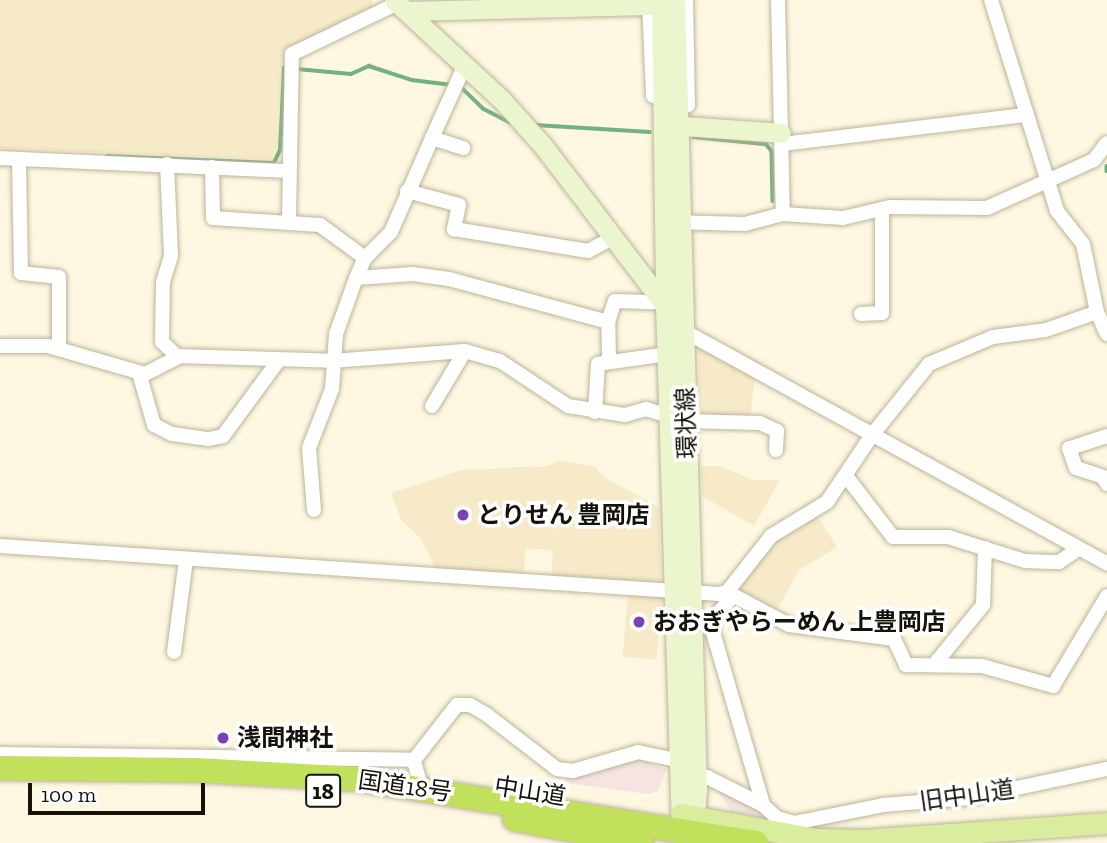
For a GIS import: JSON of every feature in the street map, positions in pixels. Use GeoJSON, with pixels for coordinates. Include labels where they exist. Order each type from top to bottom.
{"type":"FeatureCollection","features":[{"type":"Feature","properties":{"kind":"highway","name":"国道18号"},"geometry":{"type":"LineString","coordinates":[[0,768],[417,773]]}},
{"type":"Feature","properties":{"kind":"highway","name":"中山道"},"geometry":{"type":"LineString","coordinates":[[417,773],[687,830]]}},
{"type":"Feature","properties":{"kind":"highway","name":"国道18号"},"geometry":{"type":"LineString","coordinates":[[0,784],[331,792],[471,811],[642,843]]}},
{"type":"Feature","properties":{"kind":"highway","name":"18"},"geometry":{"type":"LineString","coordinates":[[687,830],[756,843]]}},
{"type":"Feature","properties":{"kind":"main road"},"geometry":{"type":"LineString","coordinates":[[687,830],[816,839],[853,837],[940,840],[1107,823]]}},
{"type":"Feature","properties":{"kind":"street","name":"環状線"},"geometry":{"type":"LineString","coordinates":[[676,0],[671,118],[673,222],[684,331],[677,419]]}},
{"type":"Feature","properties":{"kind":"street"},"geometry":{"type":"LineString","coordinates":[[671,118],[688,105],[688,0]]}},
{"type":"Feature","properties":{"kind":"street"},"geometry":{"type":"LineString","coordinates":[[778,0],[783,214]]}},
{"type":"Feature","properties":{"kind":"street"},"geometry":{"type":"LineString","coordinates":[[991,0],[1057,211],[1083,244],[1097,312],[1107,334]]}},
{"type":"Feature","properties":{"kind":"street","name":"環状線"},"geometry":{"type":"LineString","coordinates":[[653,2],[671,118]]}},
{"type":"Feature","properties":{"kind":"street"},"geometry":{"type":"LineString","coordinates":[[289,220],[292,54],[400,5],[653,2]]}},
{"type":"Feature","properties":{"kind":"street"},"geometry":{"type":"LineString","coordinates":[[400,5],[465,65],[544,147],[684,331],[1107,564]]}},
{"type":"Feature","properties":{"kind":"street"},"geometry":{"type":"LineString","coordinates":[[314,510],[309,448],[332,389],[332,361],[356,278],[365,258],[391,232],[465,65]]}},
{"type":"Feature","properties":{"kind":"street"},"geometry":{"type":"LineString","coordinates":[[671,118],[781,138],[1026,115]]}},
{"type":"Feature","properties":{"kind":"street"},"geometry":{"type":"LineString","coordinates":[[432,138],[463,148]]}},
{"type":"Feature","properties":{"kind":"street"},"geometry":{"type":"LineString","coordinates":[[673,222],[745,224],[783,214],[844,218],[882,209],[987,208],[1100,161],[1107,143]]}},
{"type":"Feature","properties":{"kind":"street"},"geometry":{"type":"LineString","coordinates":[[0,158],[288,171]]}},
{"type":"Feature","properties":{"kind":"street"},"geometry":{"type":"LineString","coordinates":[[19,159],[21,273],[59,277],[59,349]]}},
{"type":"Feature","properties":{"kind":"street"},"geometry":{"type":"LineString","coordinates":[[167,164],[171,256],[163,282],[162,342],[180,356]]}},
{"type":"Feature","properties":{"kind":"street"},"geometry":{"type":"LineString","coordinates":[[212,167],[213,218],[289,220],[320,225],[365,258]]}},
{"type":"Feature","properties":{"kind":"street"},"geometry":{"type":"LineString","coordinates":[[407,191],[459,205],[454,229],[588,251],[614,237]]}},
{"type":"Feature","properties":{"kind":"street"},"geometry":{"type":"LineString","coordinates":[[861,314],[882,313],[882,209]]}},
{"type":"Feature","properties":{"kind":"street","name":"環状線"},"geometry":{"type":"LineString","coordinates":[[673,222],[660,299],[677,419],[684,593],[697,777],[687,830]]}},
{"type":"Feature","properties":{"kind":"street"},"geometry":{"type":"LineString","coordinates":[[356,278],[414,274],[449,279],[608,322]]}},
{"type":"Feature","properties":{"kind":"street"},"geometry":{"type":"LineString","coordinates":[[608,361],[608,322],[615,301],[653,302],[660,299]]}},
{"type":"Feature","properties":{"kind":"street"},"geometry":{"type":"LineString","coordinates":[[762,804],[710,622],[771,536],[827,502],[872,435],[933,361],[993,337],[1046,330],[1097,312]]}},
{"type":"Feature","properties":{"kind":"street"},"geometry":{"type":"LineString","coordinates":[[0,346],[40,345],[139,373],[180,356],[278,361],[307,358],[332,361],[465,351],[500,361],[542,393],[568,406],[625,415],[646,409],[677,419],[760,423],[777,431],[776,450]]}},
{"type":"Feature","properties":{"kind":"street"},"geometry":{"type":"LineString","coordinates":[[432,406],[465,351]]}},
{"type":"Feature","properties":{"kind":"street"},"geometry":{"type":"LineString","coordinates":[[595,412],[594,370],[608,361],[667,354]]}},
{"type":"Feature","properties":{"kind":"street"},"geometry":{"type":"LineString","coordinates":[[139,373],[154,425],[172,434],[209,439],[223,436],[278,361]]}},
{"type":"Feature","properties":{"kind":"street"},"geometry":{"type":"LineString","coordinates":[[1107,436],[1069,448],[1076,468],[1103,477],[1107,484]]}},
{"type":"Feature","properties":{"kind":"street"},"geometry":{"type":"LineString","coordinates":[[846,477],[892,537],[948,537],[1025,561],[1059,562],[1078,549]]}},
{"type":"Feature","properties":{"kind":"street"},"geometry":{"type":"LineString","coordinates":[[0,546],[730,594],[789,625],[894,639],[906,665],[982,666],[1053,686],[1107,596]]}},
{"type":"Feature","properties":{"kind":"street"},"geometry":{"type":"LineString","coordinates":[[934,665],[983,605],[985,548]]}},
{"type":"Feature","properties":{"kind":"street"},"geometry":{"type":"LineString","coordinates":[[174,652],[186,559]]}},
{"type":"Feature","properties":{"kind":"street","name":"環状線"},"geometry":{"type":"LineString","coordinates":[[684,593],[681,761],[687,830]]}},
{"type":"Feature","properties":{"kind":"street"},"geometry":{"type":"LineString","coordinates":[[0,754],[417,773],[457,705],[470,705],[557,769],[573,771],[638,752],[681,761]]}},
{"type":"Feature","properties":{"kind":"street","name":"旧中山道"},"geometry":{"type":"LineString","coordinates":[[697,777],[707,777],[762,804],[777,818],[794,823],[850,814],[883,805],[970,798],[1107,769]]}},
{"type":"Feature","properties":{"kind":"street"},"geometry":{"type":"LineString","coordinates":[[850,814],[853,837]]}},
{"type":"Feature","properties":{"kind":"shaded area"},"geometry":{"type":"Polygon","coordinates":[[[0,0],[372,0],[372,12],[293,48],[282,65],[277,160],[0,148],[0,0]]]}},
{"type":"Feature","properties":{"kind":"shaded area"},"geometry":{"type":"Polygon","coordinates":[[[699,346],[755,376],[750,417],[699,416],[699,346]]]}},
{"type":"Feature","properties":{"kind":"shaded area"},"geometry":{"type":"Polygon","coordinates":[[[560,460],[596,467],[602,476],[659,507],[661,588],[551,582],[553,550],[525,549],[524,579],[438,573],[421,539],[401,520],[391,493],[461,470],[548,466],[560,460]]]}},
{"type":"Feature","properties":{"kind":"shaded area"},"geometry":{"type":"Polygon","coordinates":[[[701,466],[720,466],[753,480],[780,480],[754,526],[702,496],[701,466]]]}},
{"type":"Feature","properties":{"kind":"shaded area"},"geometry":{"type":"Polygon","coordinates":[[[816,514],[837,547],[799,570],[774,616],[734,594],[773,539],[816,514]]]}},
{"type":"Feature","properties":{"kind":"shaded area"},"geometry":{"type":"Polygon","coordinates":[[[628,595],[662,598],[656,660],[623,657],[628,595]]]}},
{"type":"Feature","properties":{"kind":"shaded area"},"geometry":{"type":"Polygon","coordinates":[[[639,760],[667,769],[658,791],[648,794],[567,783],[567,776],[639,760]]]}},
{"type":"Feature","properties":{"kind":"shaded area"},"geometry":{"type":"Polygon","coordinates":[[[715,786],[756,805],[776,821],[731,811],[715,786]]]}},
{"type":"Feature","properties":{"kind":"waterway"},"geometry":{"type":"LineString","coordinates":[[297,69],[351,74],[369,66],[412,80],[452,85]]}},
{"type":"Feature","properties":{"kind":"waterway"},"geometry":{"type":"LineString","coordinates":[[107,156],[274,163],[280,150],[284,68],[289,68]]}},
{"type":"Feature","properties":{"kind":"waterway"},"geometry":{"type":"LineString","coordinates":[[460,86],[484,109],[510,122]]}},
{"type":"Feature","properties":{"kind":"waterway"},"geometry":{"type":"LineString","coordinates":[[535,125],[650,132]]}},
{"type":"Feature","properties":{"kind":"waterway"},"geometry":{"type":"LineString","coordinates":[[694,137],[766,144],[772,151],[773,201]]}},
{"type":"Feature","properties":{"kind":"waterway"},"geometry":{"type":"LineString","coordinates":[[1107,166],[1107,171]]}},
{"type":"Feature","properties":{"kind":"place","name":"とりせん 豊岡店"},"geometry":{"type":"Point","coordinates":[463,515]}},
{"type":"Feature","properties":{"kind":"place","name":"おおぎやらーめん 上豊岡店"},"geometry":{"type":"Point","coordinates":[639,622]}},
{"type":"Feature","properties":{"kind":"place","name":"浅間神社"},"geometry":{"type":"Point","coordinates":[223,738]}}]}
